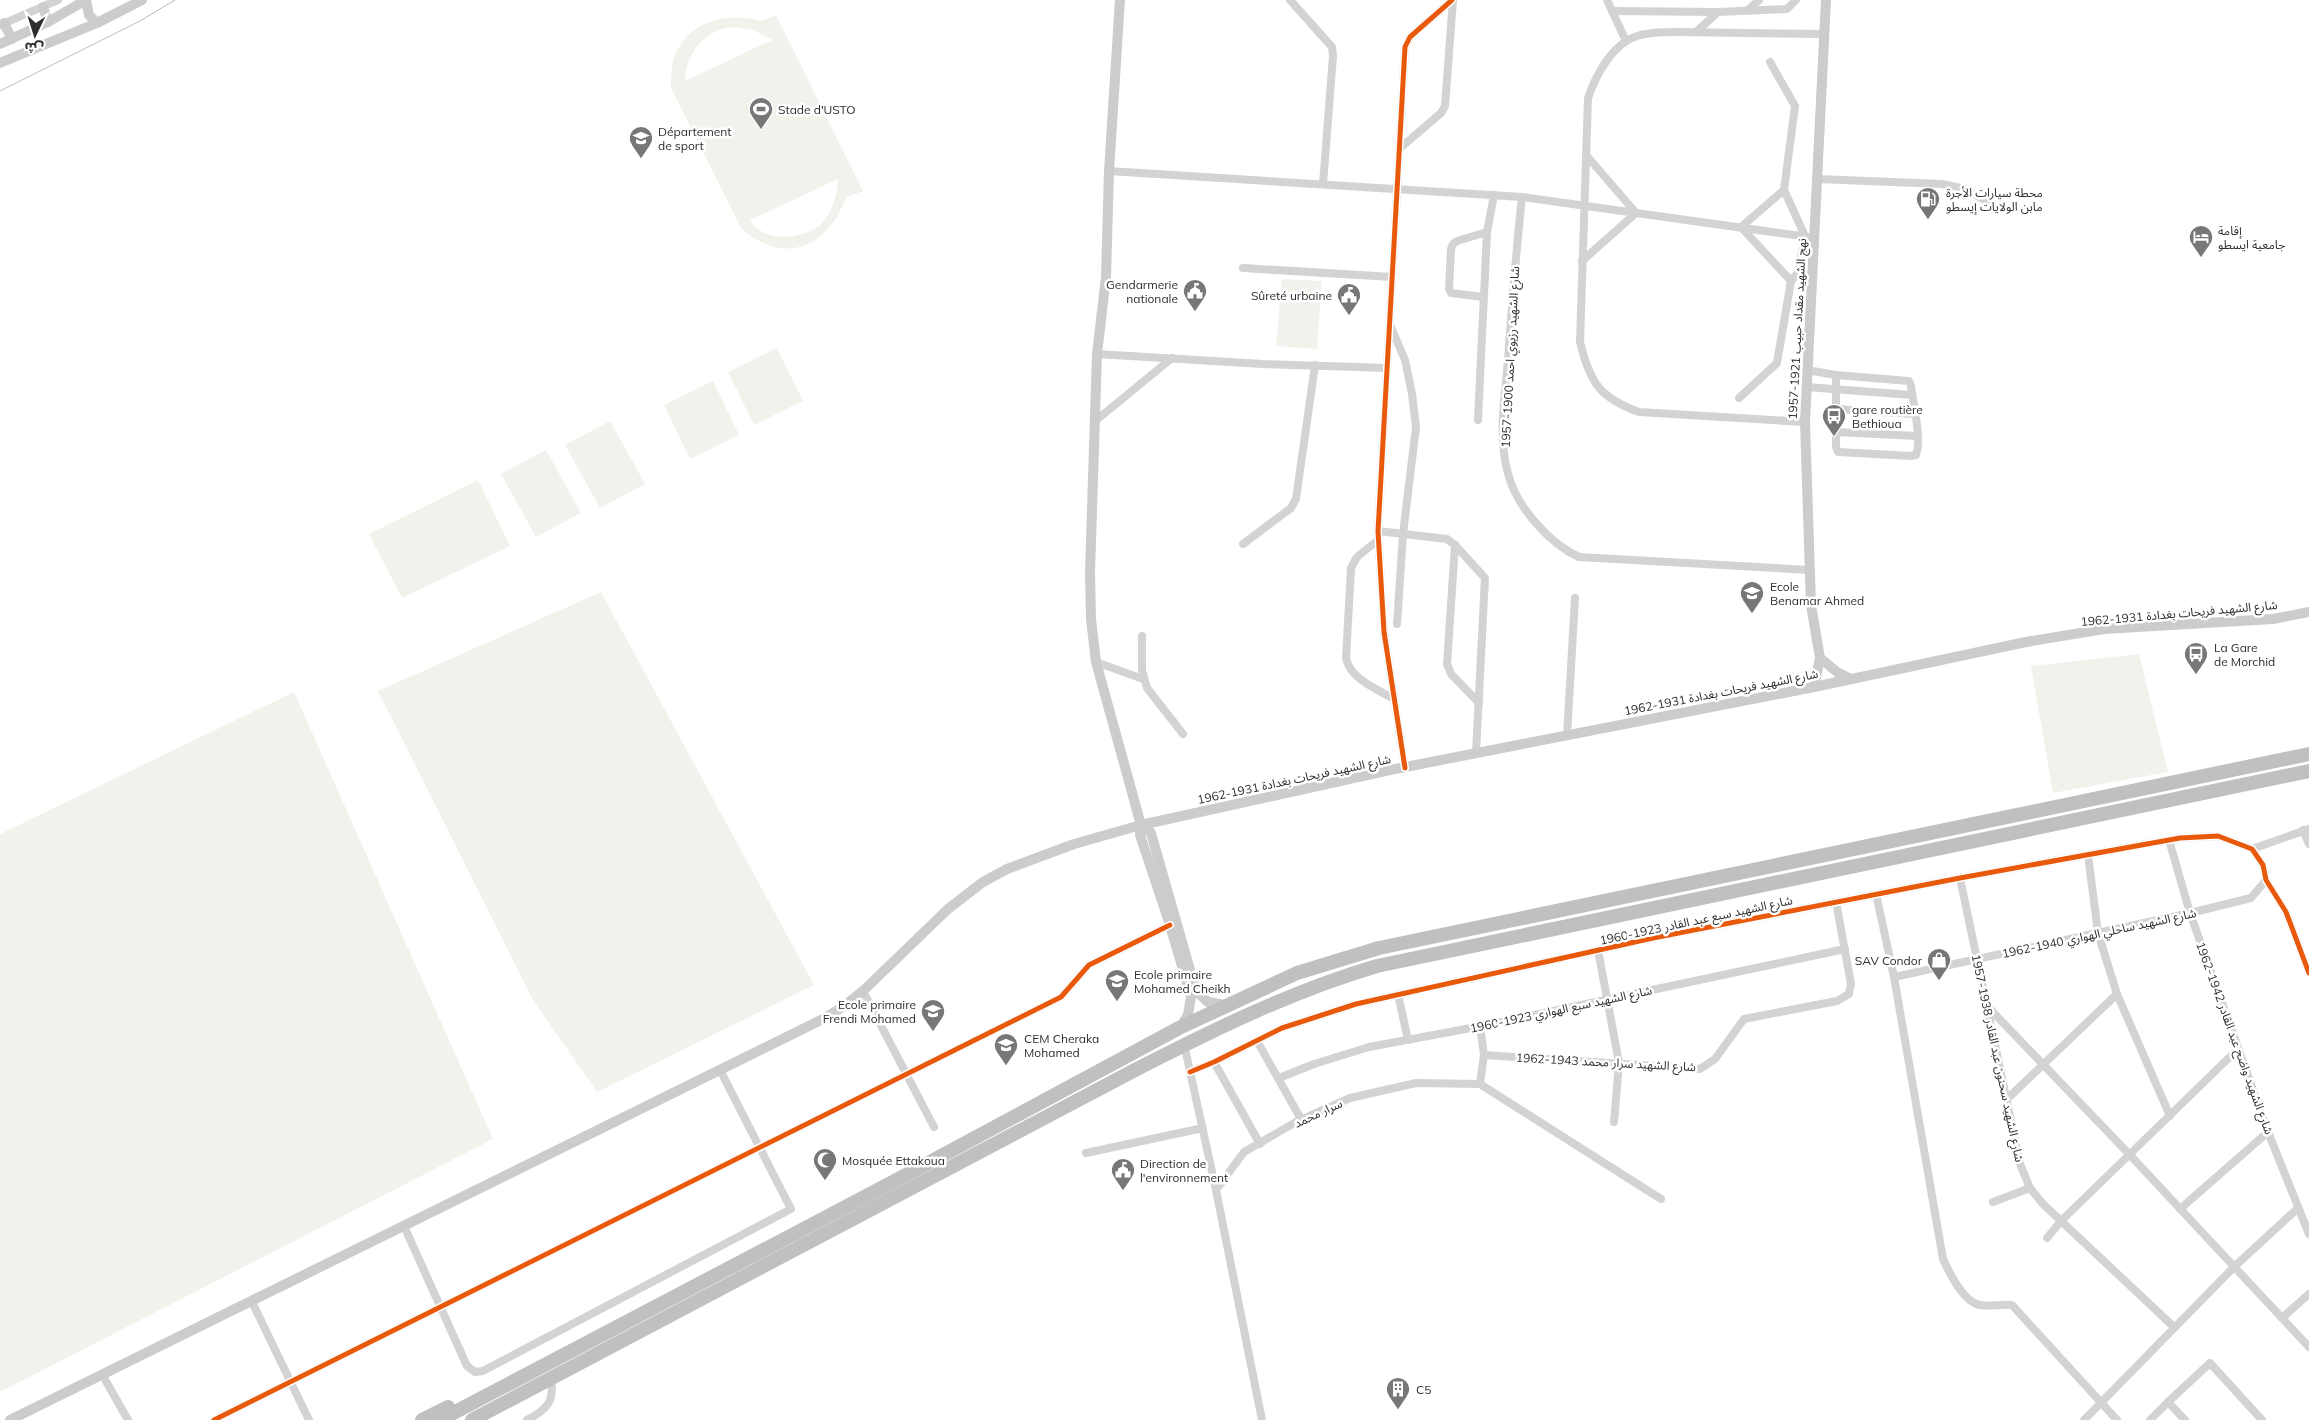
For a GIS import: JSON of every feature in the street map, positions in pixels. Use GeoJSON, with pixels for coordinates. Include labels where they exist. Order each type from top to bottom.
{"type":"FeatureCollection","features":[{"type":"Feature","properties":{"kind":"highway"},"geometry":{"type":"LineString","coordinates":[[440,1420],[892,1183],[1179,1028],[1297,973],[1379,948],[2309,754]]}},
{"type":"Feature","properties":{"kind":"highway"},"geometry":{"type":"LineString","coordinates":[[472,1420],[551,1380],[1184,1044],[1304,989],[1377,966],[2309,771]]}},
{"type":"Feature","properties":{"kind":"highway"},"geometry":{"type":"LineString","coordinates":[[422,1420],[462,1399],[502,1386]]}},
{"type":"Feature","properties":{"kind":"main road"},"geometry":{"type":"LineString","coordinates":[[0,44],[48,22],[86,0],[89,15],[97,22]]}},
{"type":"Feature","properties":{"kind":"main road"},"geometry":{"type":"LineString","coordinates":[[0,63],[97,22],[130,3],[142,0]]}},
{"type":"Feature","properties":{"kind":"main road"},"geometry":{"type":"LineString","coordinates":[[1120,0],[1109,171],[1106,277],[1097,354],[1090,572],[1092,619],[1096,662],[1141,825],[1151,833],[1191,998],[1188,1015],[1179,1028]]}},
{"type":"Feature","properties":{"kind":"main road","name":"نهج الشهيد مقداد حبيب 1921-1957"},"geometry":{"type":"LineString","coordinates":[[1820,658],[1813,619],[1809,570],[1805,422],[1810,237],[1817,179],[1826,0]]}},
{"type":"Feature","properties":{"kind":"main road"},"geometry":{"type":"LineString","coordinates":[[43,7],[48,22]]}},
{"type":"Feature","properties":{"kind":"main road"},"geometry":{"type":"LineString","coordinates":[[2,24],[12,39]]}},
{"type":"Feature","properties":{"kind":"main road","name":"شارع الشهيد فريحات بغدادة 1931-1962"},"geometry":{"type":"LineString","coordinates":[[10,1420],[103,1376],[825,1018],[863,991],[948,909],[983,882],[1007,869],[1074,844],[1141,825],[1404,768],[1814,687],[2026,642],[2104,629],[2273,619],[2309,612]]}},
{"type":"Feature","properties":{"kind":"main road"},"geometry":{"type":"LineString","coordinates":[[1820,658],[1831,668],[1850,679]]}},
{"type":"Feature","properties":{"kind":"main road"},"geometry":{"type":"LineString","coordinates":[[1814,687],[1820,658]]}},
{"type":"Feature","properties":{"kind":"main road"},"geometry":{"type":"LineString","coordinates":[[1173,924],[1196,991],[1208,1002],[1225,1005]]}},
{"type":"Feature","properties":{"kind":"street"},"geometry":{"type":"LineString","coordinates":[[2,24],[58,0]]}},
{"type":"Feature","properties":{"kind":"street"},"geometry":{"type":"LineString","coordinates":[[1290,0],[1332,47],[1333,56],[1323,184]]}},
{"type":"Feature","properties":{"kind":"street"},"geometry":{"type":"LineString","coordinates":[[1400,149],[1441,113],[1445,106],[1453,0]]}},
{"type":"Feature","properties":{"kind":"street"},"geometry":{"type":"LineString","coordinates":[[1404,768],[1381,605],[1378,531],[1405,47],[1410,37],[1453,0]]}},
{"type":"Feature","properties":{"kind":"street"},"geometry":{"type":"LineString","coordinates":[[1607,0],[1626,41]]}},
{"type":"Feature","properties":{"kind":"street"},"geometry":{"type":"LineString","coordinates":[[1748,10],[1759,0]]}},
{"type":"Feature","properties":{"kind":"street"},"geometry":{"type":"LineString","coordinates":[[1612,11],[1718,12],[1787,8],[1796,0]]}},
{"type":"Feature","properties":{"kind":"street"},"geometry":{"type":"LineString","coordinates":[[1696,32],[1718,12]]}},
{"type":"Feature","properties":{"kind":"street"},"geometry":{"type":"LineString","coordinates":[[1805,422],[1661,415],[1639,412],[1616,404],[1598,386],[1586,364],[1580,342],[1588,98],[1594,82],[1618,47],[1636,36],[1651,33],[1696,32],[1824,34]]}},
{"type":"Feature","properties":{"kind":"street"},"geometry":{"type":"LineString","coordinates":[[1739,398],[1777,363],[1790,281],[1798,273],[1810,237],[1784,190],[1795,106],[1770,62]]}},
{"type":"Feature","properties":{"kind":"street"},"geometry":{"type":"LineString","coordinates":[[1586,154],[1636,213]]}},
{"type":"Feature","properties":{"kind":"street"},"geometry":{"type":"LineString","coordinates":[[1109,171],[1522,197],[1810,237]]}},
{"type":"Feature","properties":{"kind":"street"},"geometry":{"type":"LineString","coordinates":[[1817,179],[1942,184],[1965,189],[1988,202]]}},
{"type":"Feature","properties":{"kind":"street"},"geometry":{"type":"LineString","coordinates":[[1741,227],[1784,190]]}},
{"type":"Feature","properties":{"kind":"street"},"geometry":{"type":"LineString","coordinates":[[1478,420],[1487,232],[1494,195]]}},
{"type":"Feature","properties":{"kind":"street","name":"شارع الشهيد رزيوي احمد 1900-1957"},"geometry":{"type":"LineString","coordinates":[[1522,197],[1504,413],[1503,452],[1509,478],[1528,511],[1556,544],[1579,557],[1809,570]]}},
{"type":"Feature","properties":{"kind":"street"},"geometry":{"type":"LineString","coordinates":[[1582,261],[1636,213]]}},
{"type":"Feature","properties":{"kind":"street"},"geometry":{"type":"LineString","coordinates":[[1741,227],[1790,281]]}},
{"type":"Feature","properties":{"kind":"street"},"geometry":{"type":"LineString","coordinates":[[1483,298],[1451,294],[1449,289],[1453,244],[1487,232]]}},
{"type":"Feature","properties":{"kind":"street"},"geometry":{"type":"LineString","coordinates":[[1243,268],[1392,277]]}},
{"type":"Feature","properties":{"kind":"street"},"geometry":{"type":"LineString","coordinates":[[1389,323],[1405,360],[1415,411],[1416,427],[1403,534],[1397,624]]}},
{"type":"Feature","properties":{"kind":"street"},"geometry":{"type":"LineString","coordinates":[[1097,354],[1386,368]]}},
{"type":"Feature","properties":{"kind":"street"},"geometry":{"type":"LineString","coordinates":[[1094,422],[1172,358]]}},
{"type":"Feature","properties":{"kind":"street"},"geometry":{"type":"LineString","coordinates":[[1243,544],[1291,508],[1296,499],[1315,365]]}},
{"type":"Feature","properties":{"kind":"street"},"geometry":{"type":"LineString","coordinates":[[1807,370],[1836,375],[1904,379],[1909,381],[1917,436],[1918,450],[1916,455],[1843,454],[1838,452],[1836,447],[1836,375]]}},
{"type":"Feature","properties":{"kind":"street"},"geometry":{"type":"LineString","coordinates":[[1806,387],[1836,391],[1912,395]]}},
{"type":"Feature","properties":{"kind":"street"},"geometry":{"type":"LineString","coordinates":[[1836,409],[1914,414]]}},
{"type":"Feature","properties":{"kind":"street"},"geometry":{"type":"LineString","coordinates":[[1836,432],[1917,436]]}},
{"type":"Feature","properties":{"kind":"street"},"geometry":{"type":"LineString","coordinates":[[1378,531],[1446,539],[1456,545],[1482,574],[1487,583],[1476,754]]}},
{"type":"Feature","properties":{"kind":"street"},"geometry":{"type":"LineString","coordinates":[[1378,540],[1357,557],[1351,568],[1346,658],[1347,664],[1354,675],[1394,700]]}},
{"type":"Feature","properties":{"kind":"street"},"geometry":{"type":"LineString","coordinates":[[1456,545],[1447,664],[1451,674],[1479,703]]}},
{"type":"Feature","properties":{"kind":"street"},"geometry":{"type":"LineString","coordinates":[[1567,736],[1575,598]]}},
{"type":"Feature","properties":{"kind":"street"},"geometry":{"type":"LineString","coordinates":[[1142,636],[1143,679],[1151,696],[1183,734]]}},
{"type":"Feature","properties":{"kind":"street"},"geometry":{"type":"LineString","coordinates":[[1096,662],[1143,679]]}},
{"type":"Feature","properties":{"kind":"street"},"geometry":{"type":"LineString","coordinates":[[2309,844],[2306,830],[2252,849],[2263,865],[2266,880],[2286,912],[2309,973]]}},
{"type":"Feature","properties":{"kind":"street","name":"شارع الشهيد سبع عبد القادر 1923-1960"},"geometry":{"type":"LineString","coordinates":[[1190,1072],[1282,1028],[1356,1004],[1598,950],[1876,894],[2168,840],[2218,836],[2252,849]]}},
{"type":"Feature","properties":{"kind":"street","name":"شارع الشهيد واضح عبد القادر 1942-1962"},"geometry":{"type":"LineString","coordinates":[[2168,840],[2190,913],[2238,1049],[2268,1132],[2309,1234]]}},
{"type":"Feature","properties":{"kind":"street"},"geometry":{"type":"LineString","coordinates":[[2088,855],[2098,933],[2117,994],[2170,1116]]}},
{"type":"Feature","properties":{"kind":"street","name":"شارع الشهيد سحنون عبد القادر 1938-1957"},"geometry":{"type":"LineString","coordinates":[[1960,878],[2020,1164],[2030,1188],[2061,1221],[2174,1327]]}},
{"type":"Feature","properties":{"kind":"street","name":"شارع الشهيد ساحلي الهواري 1940-1962"},"geometry":{"type":"LineString","coordinates":[[1894,977],[2251,898],[2266,880]]}},
{"type":"Feature","properties":{"kind":"street"},"geometry":{"type":"LineString","coordinates":[[1876,894],[1894,977],[1943,1259],[1952,1280],[1966,1296],[1978,1305],[2012,1305],[2117,1420]]}},
{"type":"Feature","properties":{"kind":"street","name":"شارع الشهيد سرار محمد 1943-1962"},"geometry":{"type":"LineString","coordinates":[[1484,1055],[1700,1069],[1715,1059],[1744,1019],[1837,1000],[1848,994],[1851,984],[1836,902]]}},
{"type":"Feature","properties":{"kind":"street"},"geometry":{"type":"LineString","coordinates":[[214,1420],[1061,997],[1089,965],[1173,924]]}},
{"type":"Feature","properties":{"kind":"street","name":"شارع الشهيد سبع الهواري 1923-1960"},"geometry":{"type":"LineString","coordinates":[[1279,1078],[1314,1064],[1369,1047],[1480,1027],[1844,949]]}},
{"type":"Feature","properties":{"kind":"street"},"geometry":{"type":"LineString","coordinates":[[1598,950],[1620,1063],[1614,1122]]}},
{"type":"Feature","properties":{"kind":"street"},"geometry":{"type":"LineString","coordinates":[[863,991],[934,1126]]}},
{"type":"Feature","properties":{"kind":"street"},"geometry":{"type":"LineString","coordinates":[[1398,994],[1408,1040]]}},
{"type":"Feature","properties":{"kind":"street"},"geometry":{"type":"LineString","coordinates":[[2006,1100],[2117,994]]}},
{"type":"Feature","properties":{"kind":"street"},"geometry":{"type":"LineString","coordinates":[[1987,1007],[2130,1155],[2309,1348]]}},
{"type":"Feature","properties":{"kind":"street"},"geometry":{"type":"LineString","coordinates":[[1480,1027],[1484,1055],[1480,1084],[1661,1199]]}},
{"type":"Feature","properties":{"kind":"street"},"geometry":{"type":"LineString","coordinates":[[1257,1041],[1301,1119]]}},
{"type":"Feature","properties":{"kind":"street"},"geometry":{"type":"LineString","coordinates":[[1184,1044],[1216,1190],[1262,1420]]}},
{"type":"Feature","properties":{"kind":"street"},"geometry":{"type":"LineString","coordinates":[[2047,1238],[2061,1221],[2238,1049]]}},
{"type":"Feature","properties":{"kind":"street"},"geometry":{"type":"LineString","coordinates":[[1214,1062],[1260,1144]]}},
{"type":"Feature","properties":{"kind":"street"},"geometry":{"type":"LineString","coordinates":[[404,1226],[467,1366],[472,1371],[483,1371],[791,1209],[720,1070]]}},
{"type":"Feature","properties":{"kind":"street","name":"سرار محمد"},"geometry":{"type":"LineString","coordinates":[[1216,1190],[1244,1152],[1301,1119],[1350,1098],[1416,1083],[1480,1084]]}},
{"type":"Feature","properties":{"kind":"street"},"geometry":{"type":"LineString","coordinates":[[1086,1153],[1203,1128]]}},
{"type":"Feature","properties":{"kind":"street"},"geometry":{"type":"LineString","coordinates":[[2180,1209],[2268,1132]]}},
{"type":"Feature","properties":{"kind":"street"},"geometry":{"type":"LineString","coordinates":[[1993,1202],[2030,1188]]}},
{"type":"Feature","properties":{"kind":"street"},"geometry":{"type":"LineString","coordinates":[[2084,1420],[2234,1267],[2298,1208]]}},
{"type":"Feature","properties":{"kind":"street"},"geometry":{"type":"LineString","coordinates":[[2282,1318],[2309,1294]]}},
{"type":"Feature","properties":{"kind":"street"},"geometry":{"type":"LineString","coordinates":[[252,1302],[309,1420]]}},
{"type":"Feature","properties":{"kind":"street"},"geometry":{"type":"LineString","coordinates":[[2150,1420],[2210,1363],[2262,1420]]}},
{"type":"Feature","properties":{"kind":"street"},"geometry":{"type":"LineString","coordinates":[[103,1376],[128,1420]]}},
{"type":"Feature","properties":{"kind":"street"},"geometry":{"type":"LineString","coordinates":[[527,1420],[545,1409],[551,1402],[551,1380]]}},
{"type":"Feature","properties":{"kind":"street"},"geometry":{"type":"LineString","coordinates":[[2168,1402],[2185,1420]]}},
{"type":"Feature","properties":{"kind":"shaded area","name":"Stade d'USTO"},"geometry":{"type":"Polygon","coordinates":[[[776,15],[863,191],[848,197],[834,221],[822,235],[800,247],[776,247],[752,237],[741,228],[671,88],[672,64],[679,47],[687,36],[697,28],[709,22],[735,17],[762,21],[776,15]],[[736,27],[725,28],[716,32],[700,44],[689,60],[685,81],[772,40],[753,30],[736,27]],[[838,179],[750,220],[756,228],[775,236],[796,236],[807,233],[823,222],[832,207],[838,179]]]}},
{"type":"Feature","properties":{"kind":"shaded area"},"geometry":{"type":"Polygon","coordinates":[[[1282,279],[1322,281],[1317,349],[1276,346],[1282,279]]]}},
{"type":"Feature","properties":{"kind":"shaded area"},"geometry":{"type":"Polygon","coordinates":[[[777,348],[803,401],[754,425],[728,372],[777,348]]]}},
{"type":"Feature","properties":{"kind":"shaded area"},"geometry":{"type":"Polygon","coordinates":[[[713,381],[739,435],[690,459],[664,405],[713,381]]]}},
{"type":"Feature","properties":{"kind":"shaded area"},"geometry":{"type":"Polygon","coordinates":[[[610,421],[645,484],[600,508],[565,445],[610,421]]]}},
{"type":"Feature","properties":{"kind":"shaded area"},"geometry":{"type":"Polygon","coordinates":[[[546,450],[581,513],[536,537],[501,474],[546,450]]]}},
{"type":"Feature","properties":{"kind":"shaded area"},"geometry":{"type":"Polygon","coordinates":[[[478,480],[510,546],[402,598],[369,534],[478,480]]]}},
{"type":"Feature","properties":{"kind":"shaded area"},"geometry":{"type":"Polygon","coordinates":[[[601,592],[814,985],[597,1092],[533,1000],[378,691],[601,592]]]}},
{"type":"Feature","properties":{"kind":"shaded area"},"geometry":{"type":"Polygon","coordinates":[[[2139,654],[2168,772],[2053,793],[2031,666],[2139,654]]]}},
{"type":"Feature","properties":{"kind":"shaded area"},"geometry":{"type":"Polygon","coordinates":[[[294,692],[493,1139],[0,1392],[0,834],[294,692]]]}},
{"type":"Feature","properties":{"kind":"tram line"},"geometry":{"type":"LineString","coordinates":[[0,91],[140,21],[175,0]]}},
{"type":"Feature","properties":{"kind":"cycle path"},"geometry":{"type":"LineString","coordinates":[[1405,768],[1384,632],[1378,531],[1405,47],[1410,37],[1452,0]]}},
{"type":"Feature","properties":{"kind":"cycle path"},"geometry":{"type":"LineString","coordinates":[[1190,1072],[1282,1028],[1356,1004],[1653,938],[1960,878],[2180,838],[2218,836],[2252,849],[2263,865],[2266,880],[2286,912],[2309,973]]}},
{"type":"Feature","properties":{"kind":"cycle path"},"geometry":{"type":"LineString","coordinates":[[214,1420],[1061,997],[1089,965],[1170,925]]}},
{"type":"Feature","properties":{"kind":"place","name":"Stade d'USTO"},"geometry":{"type":"Point","coordinates":[761,130]}},
{"type":"Feature","properties":{"kind":"place","name":"Département de sport"},"geometry":{"type":"Point","coordinates":[641,159]}},
{"type":"Feature","properties":{"kind":"place","name":"محطة سيارات الأجرة مابن الولايات إيسطو"},"geometry":{"type":"Point","coordinates":[1928,220]}},
{"type":"Feature","properties":{"kind":"place","name":"إقامة جامعية ايسطو"},"geometry":{"type":"Point","coordinates":[2201,258]}},
{"type":"Feature","properties":{"kind":"place","name":"Gendarmerie nationale"},"geometry":{"type":"Point","coordinates":[1195,312]}},
{"type":"Feature","properties":{"kind":"place","name":"Sûreté urbaine"},"geometry":{"type":"Point","coordinates":[1349,316]}},
{"type":"Feature","properties":{"kind":"place","name":"gare routière Bethioua"},"geometry":{"type":"Point","coordinates":[1834,437]}},
{"type":"Feature","properties":{"kind":"place","name":"Ecole Benamar Ahmed"},"geometry":{"type":"Point","coordinates":[1752,614]}},
{"type":"Feature","properties":{"kind":"place","name":"La Gare de Morchid"},"geometry":{"type":"Point","coordinates":[2196,675]}},
{"type":"Feature","properties":{"kind":"place","name":"SAV Condor"},"geometry":{"type":"Point","coordinates":[1939,981]}},
{"type":"Feature","properties":{"kind":"place","name":"Ecole primaire Mohamed Cheikh"},"geometry":{"type":"Point","coordinates":[1117,1002]}},
{"type":"Feature","properties":{"kind":"place","name":"Ecole primaire Frendi Mohamed"},"geometry":{"type":"Point","coordinates":[933,1032]}},
{"type":"Feature","properties":{"kind":"place","name":"CEM Cheraka Mohamed"},"geometry":{"type":"Point","coordinates":[1006,1066]}},
{"type":"Feature","properties":{"kind":"place","name":"Mosquée Ettakoua"},"geometry":{"type":"Point","coordinates":[825,1181]}},
{"type":"Feature","properties":{"kind":"place","name":"Direction de l'environnement"},"geometry":{"type":"Point","coordinates":[1123,1191]}},
{"type":"Feature","properties":{"kind":"place","name":"C5"},"geometry":{"type":"Point","coordinates":[1398,1410]}}]}
